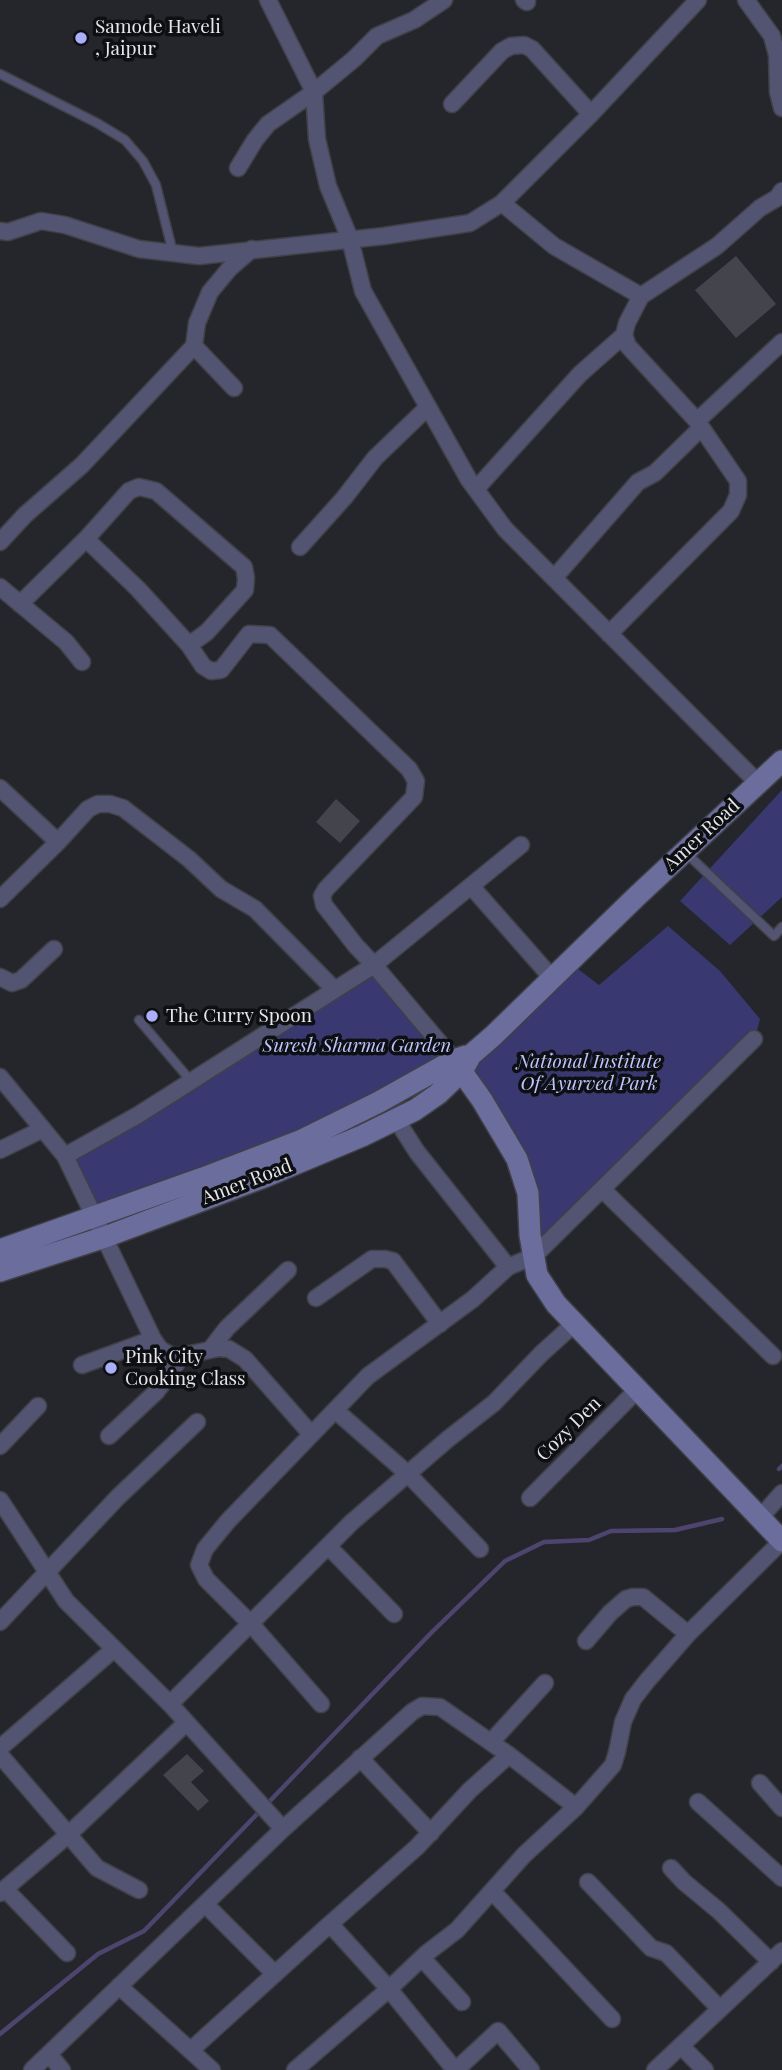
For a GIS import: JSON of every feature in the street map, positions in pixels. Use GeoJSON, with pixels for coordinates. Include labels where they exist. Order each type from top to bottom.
{"type":"FeatureCollection","features":[{"type":"Feature","properties":{"kind":"main road","name":"Amer Road"},"geometry":{"type":"LineString","coordinates":[[0,1271],[105,1237],[276,1172],[362,1136],[415,1110],[438,1094],[462,1062],[782,761]]}},
{"type":"Feature","properties":{"kind":"main road","name":"Amer Road"},"geometry":{"type":"LineString","coordinates":[[0,1250],[302,1140],[462,1062]]}},
{"type":"Feature","properties":{"kind":"main road"},"geometry":{"type":"LineString","coordinates":[[462,1062],[517,1159],[528,1193],[530,1234],[537,1275],[556,1304],[782,1541]]}},
{"type":"Feature","properties":{"kind":"street"},"geometry":{"type":"LineString","coordinates":[[268,0],[314,92],[317,139],[328,186],[350,239],[363,291],[476,489],[505,529],[758,783]]}},
{"type":"Feature","properties":{"kind":"street"},"geometry":{"type":"LineString","coordinates":[[238,168],[268,124],[314,92],[377,36],[414,20],[444,0]]}},
{"type":"Feature","properties":{"kind":"street"},"geometry":{"type":"LineString","coordinates":[[0,232],[41,221],[65,225],[139,249],[199,256],[384,236],[470,223],[502,203],[591,114],[698,0]]}},
{"type":"Feature","properties":{"kind":"street"},"geometry":{"type":"LineString","coordinates":[[746,0],[772,36],[777,55],[780,81],[778,92],[782,108]]}},
{"type":"Feature","properties":{"kind":"street"},"geometry":{"type":"LineString","coordinates":[[452,104],[502,51],[512,46],[524,45],[532,49],[591,114]]}},
{"type":"Feature","properties":{"kind":"street"},"geometry":{"type":"LineString","coordinates":[[610,634],[731,511],[738,495],[738,481],[699,424],[628,346],[624,335],[627,323],[641,296],[718,246],[782,191]]}},
{"type":"Feature","properties":{"kind":"street"},"geometry":{"type":"LineString","coordinates":[[502,203],[554,246],[641,296]]}},
{"type":"Feature","properties":{"kind":"street"},"geometry":{"type":"LineString","coordinates":[[0,542],[25,515],[82,464],[194,346],[197,323],[210,292],[230,268],[252,249]]}},
{"type":"Feature","properties":{"kind":"street"},"geometry":{"type":"LineString","coordinates":[[476,489],[580,374],[624,335]]}},
{"type":"Feature","properties":{"kind":"street"},"geometry":{"type":"LineString","coordinates":[[554,578],[638,482],[655,473],[699,424],[782,342]]}},
{"type":"Feature","properties":{"kind":"street"},"geometry":{"type":"LineString","coordinates":[[194,346],[234,388]]}},
{"type":"Feature","properties":{"kind":"street"},"geometry":{"type":"LineString","coordinates":[[300,547],[345,498],[375,458],[428,407]]}},
{"type":"Feature","properties":{"kind":"street"},"geometry":{"type":"LineString","coordinates":[[20,604],[129,491],[139,487],[156,491],[244,567],[245,590],[207,632],[189,645]]}},
{"type":"Feature","properties":{"kind":"street"},"geometry":{"type":"LineString","coordinates":[[86,538],[138,589],[189,645],[203,666],[211,671],[221,670],[248,634],[270,635],[409,769],[416,781],[414,797],[322,896],[324,905],[356,946],[462,1062]]}},
{"type":"Feature","properties":{"kind":"street"},"geometry":{"type":"LineString","coordinates":[[0,587],[66,642],[82,662]]}},
{"type":"Feature","properties":{"kind":"street"},"geometry":{"type":"LineString","coordinates":[[3,796],[58,842]]}},
{"type":"Feature","properties":{"kind":"street"},"geometry":{"type":"LineString","coordinates":[[0,899],[88,809],[98,804],[110,804],[123,808],[189,859],[221,889],[255,909],[335,990]]}},
{"type":"Feature","properties":{"kind":"street"},"geometry":{"type":"LineString","coordinates":[[65,1156],[138,1115],[374,965],[522,845]]}},
{"type":"Feature","properties":{"kind":"street"},"geometry":{"type":"LineString","coordinates":[[471,886],[552,978]]}},
{"type":"Feature","properties":{"kind":"street"},"geometry":{"type":"LineString","coordinates":[[0,977],[12,983],[21,980],[54,949]]}},
{"type":"Feature","properties":{"kind":"street"},"geometry":{"type":"LineString","coordinates":[[321,1704],[251,1624],[206,1579],[199,1565],[205,1549],[228,1521],[368,1377],[473,1299],[508,1267],[534,1256],[754,1039]]}},
{"type":"Feature","properties":{"kind":"street"},"geometry":{"type":"LineString","coordinates":[[3,1086],[65,1156],[160,1349],[170,1355],[181,1356],[229,1349],[245,1359],[312,1434]]}},
{"type":"Feature","properties":{"kind":"street"},"geometry":{"type":"LineString","coordinates":[[396,1119],[434,1174],[508,1267]]}},
{"type":"Feature","properties":{"kind":"street"},"geometry":{"type":"LineString","coordinates":[[0,1150],[43,1129]]}},
{"type":"Feature","properties":{"kind":"street"},"geometry":{"type":"LineString","coordinates":[[602,1189],[774,1356]]}},
{"type":"Feature","properties":{"kind":"street"},"geometry":{"type":"LineString","coordinates":[[316,1297],[372,1259],[385,1259],[393,1261],[440,1324]]}},
{"type":"Feature","properties":{"kind":"street"},"geometry":{"type":"LineString","coordinates":[[210,1350],[227,1328],[288,1270]]}},
{"type":"Feature","properties":{"kind":"street"},"geometry":{"type":"LineString","coordinates":[[170,1704],[352,1522],[494,1403],[574,1324]]}},
{"type":"Feature","properties":{"kind":"street"},"geometry":{"type":"LineString","coordinates":[[82,1365],[153,1339]]}},
{"type":"Feature","properties":{"kind":"street"},"geometry":{"type":"LineString","coordinates":[[109,1436],[156,1392],[181,1356]]}},
{"type":"Feature","properties":{"kind":"street","name":"Cozy Den"},"geometry":{"type":"LineString","coordinates":[[530,1497],[637,1390]]}},
{"type":"Feature","properties":{"kind":"street"},"geometry":{"type":"LineString","coordinates":[[0,1446],[38,1406]]}},
{"type":"Feature","properties":{"kind":"street"},"geometry":{"type":"LineString","coordinates":[[335,1409],[408,1474],[480,1549]]}},
{"type":"Feature","properties":{"kind":"street"},"geometry":{"type":"LineString","coordinates":[[0,1622],[118,1497],[197,1422]]}},
{"type":"Feature","properties":{"kind":"street"},"geometry":{"type":"LineString","coordinates":[[756,1514],[782,1493]]}},
{"type":"Feature","properties":{"kind":"street"},"geometry":{"type":"LineString","coordinates":[[3,1510],[66,1601],[170,1704],[283,1829]]}},
{"type":"Feature","properties":{"kind":"street"},"geometry":{"type":"LineString","coordinates":[[295,2070],[457,1930],[524,1855],[576,1807],[613,1765],[623,1722],[633,1699],[688,1634],[782,1541]]}},
{"type":"Feature","properties":{"kind":"street"},"geometry":{"type":"LineString","coordinates":[[328,1546],[394,1614]]}},
{"type":"Feature","properties":{"kind":"street"},"geometry":{"type":"LineString","coordinates":[[586,1641],[610,1613],[626,1599],[633,1597],[643,1597],[688,1634]]}},
{"type":"Feature","properties":{"kind":"street"},"geometry":{"type":"LineString","coordinates":[[114,1649],[1,1757],[97,1868],[139,1891]]}},
{"type":"Feature","properties":{"kind":"street"},"geometry":{"type":"LineString","coordinates":[[491,1742],[545,1683]]}},
{"type":"Feature","properties":{"kind":"street"},"geometry":{"type":"LineString","coordinates":[[32,2070],[283,1829],[412,1712],[422,1706],[440,1707],[509,1755],[576,1807]]}},
{"type":"Feature","properties":{"kind":"street"},"geometry":{"type":"LineString","coordinates":[[67,1953],[3,1891],[69,1834],[186,1723]]}},
{"type":"Feature","properties":{"kind":"street"},"geometry":{"type":"LineString","coordinates":[[191,2050],[417,1847],[470,1790],[509,1755]]}},
{"type":"Feature","properties":{"kind":"street"},"geometry":{"type":"LineString","coordinates":[[360,1759],[430,1833]]}},
{"type":"Feature","properties":{"kind":"street"},"geometry":{"type":"LineString","coordinates":[[760,1783],[782,1808]]}},
{"type":"Feature","properties":{"kind":"street"},"geometry":{"type":"LineString","coordinates":[[698,1802],[782,1878]]}},
{"type":"Feature","properties":{"kind":"street"},"geometry":{"type":"LineString","coordinates":[[655,2070],[777,1957],[684,1882],[671,1868]]}},
{"type":"Feature","properties":{"kind":"street"},"geometry":{"type":"LineString","coordinates":[[588,1882],[650,1948],[666,1953],[720,2009]]}},
{"type":"Feature","properties":{"kind":"street"},"geometry":{"type":"LineString","coordinates":[[492,1891],[612,2019]]}},
{"type":"Feature","properties":{"kind":"street"},"geometry":{"type":"LineString","coordinates":[[205,1904],[275,1974]]}},
{"type":"Feature","properties":{"kind":"street"},"geometry":{"type":"LineString","coordinates":[[330,1924],[389,1989],[456,2070],[498,2031],[531,2070]]}},
{"type":"Feature","properties":{"kind":"street"},"geometry":{"type":"LineString","coordinates":[[422,1958],[462,2002]]}},
{"type":"Feature","properties":{"kind":"street"},"geometry":{"type":"LineString","coordinates":[[119,1986],[212,2070]]}},
{"type":"Feature","properties":{"kind":"street"},"geometry":{"type":"LineString","coordinates":[[681,2046],[705,2070]]}},
{"type":"Feature","properties":{"kind":"street"},"geometry":{"type":"LineString","coordinates":[[49,2054],[62,2070]]}},
{"type":"Feature","properties":{"kind":"lane"},"geometry":{"type":"LineString","coordinates":[[0,74],[125,140],[143,161],[156,185],[173,253]]}},
{"type":"Feature","properties":{"kind":"lane"},"geometry":{"type":"LineString","coordinates":[[685,852],[774,936],[782,927]]}},
{"type":"Feature","properties":{"kind":"lane"},"geometry":{"type":"LineString","coordinates":[[139,1020],[191,1081]]}},
{"type":"Feature","properties":{"kind":"green space"},"geometry":{"type":"Polygon","coordinates":[[[782,790],[782,897],[730,945],[680,901],[782,790]]]}},
{"type":"Feature","properties":{"kind":"green space","name":"National Institute Of Ayurved Park"},"geometry":{"type":"Polygon","coordinates":[[[668,926],[720,971],[760,1019],[756,1034],[538,1244],[533,1186],[469,1065],[574,966],[599,985],[668,926]]]}},
{"type":"Feature","properties":{"kind":"green space","name":"Suresh Sharma Garden"},"geometry":{"type":"Polygon","coordinates":[[[373,971],[442,1055],[301,1135],[96,1212],[71,1160],[373,971]]]}},
{"type":"Feature","properties":{"kind":"building"},"geometry":{"type":"Polygon","coordinates":[[[736,256],[776,304],[736,338],[695,290],[736,256]]]}},
{"type":"Feature","properties":{"kind":"building"},"geometry":{"type":"Polygon","coordinates":[[[336,799],[360,821],[340,843],[316,822],[336,799]]]}},
{"type":"Feature","properties":{"kind":"building"},"geometry":{"type":"Polygon","coordinates":[[[187,1754],[204,1771],[191,1782],[209,1801],[198,1811],[163,1775],[187,1754]]]}},
{"type":"Feature","properties":{"kind":"waterway"},"geometry":{"type":"LineString","coordinates":[[779,1469],[782,1466]]}},
{"type":"Feature","properties":{"kind":"waterway"},"geometry":{"type":"LineString","coordinates":[[267,1804],[431,1633],[505,1561],[544,1542],[589,1540],[611,1531],[675,1530],[722,1519]]}},
{"type":"Feature","properties":{"kind":"waterway"},"geometry":{"type":"LineString","coordinates":[[0,2034],[98,1954],[144,1931],[261,1810]]}},
{"type":"Feature","properties":{"kind":"place","name":"Samode Haveli , Jaipur"},"geometry":{"type":"Point","coordinates":[81,38]}},
{"type":"Feature","properties":{"kind":"place","name":"The Curry Spoon"},"geometry":{"type":"Point","coordinates":[152,1016]}},
{"type":"Feature","properties":{"kind":"place","name":"Pink City Cooking Class"},"geometry":{"type":"Point","coordinates":[111,1368]}}]}
